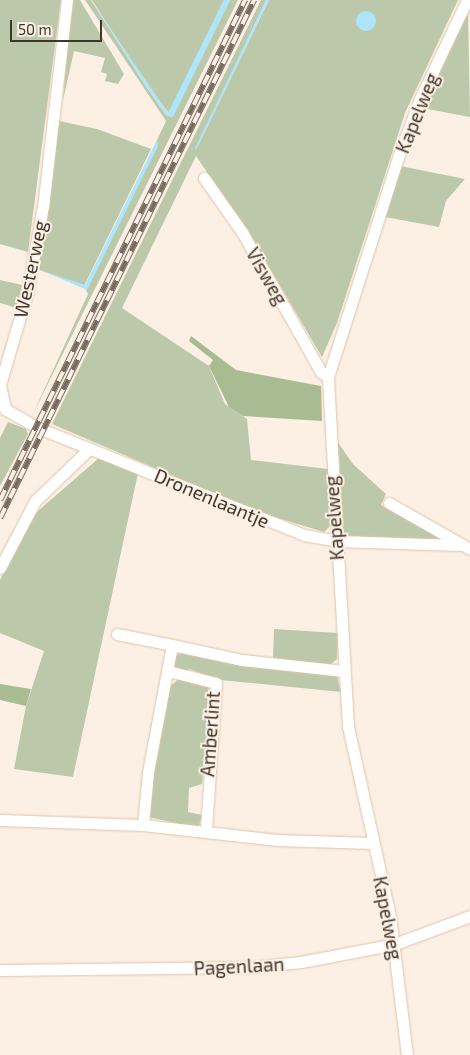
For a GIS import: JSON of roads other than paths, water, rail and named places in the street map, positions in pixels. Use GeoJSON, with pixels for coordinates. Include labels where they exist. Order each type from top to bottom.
{"type":"FeatureCollection","features":[{"type":"Feature","properties":{"kind":"street","name":"Westerweg"},"geometry":{"type":"LineString","coordinates":[[67,0],[43,206],[27,293],[0,391],[10,414],[90,448]]}},
{"type":"Feature","properties":{"kind":"street","name":"Kapelweg"},"geometry":{"type":"LineString","coordinates":[[407,1055],[395,944],[353,758],[343,671],[328,376],[398,157],[420,99],[467,0]]}},
{"type":"Feature","properties":{"kind":"street","name":"Visweg"},"geometry":{"type":"LineString","coordinates":[[204,178],[242,232],[321,372],[328,376]]}},
{"type":"Feature","properties":{"kind":"street","name":"Dronenlaantje"},"geometry":{"type":"LineString","coordinates":[[90,448],[285,528],[336,542]]}},
{"type":"Feature","properties":{"kind":"street"},"geometry":{"type":"LineString","coordinates":[[0,568],[35,501],[90,448]]}},
{"type":"Feature","properties":{"kind":"street"},"geometry":{"type":"LineString","coordinates":[[389,503],[459,545],[470,549]]}},
{"type":"Feature","properties":{"kind":"street"},"geometry":{"type":"LineString","coordinates":[[336,542],[459,545]]}},
{"type":"Feature","properties":{"kind":"street"},"geometry":{"type":"LineString","coordinates":[[117,634],[242,660],[343,671]]}},
{"type":"Feature","properties":{"kind":"street"},"geometry":{"type":"LineString","coordinates":[[143,824],[149,764],[172,646]]}},
{"type":"Feature","properties":{"kind":"street","name":"Amberlint"},"geometry":{"type":"LineString","coordinates":[[168,671],[216,683],[206,831]]}},
{"type":"Feature","properties":{"kind":"street"},"geometry":{"type":"LineString","coordinates":[[0,820],[143,824],[277,840],[372,843]]}},
{"type":"Feature","properties":{"kind":"street","name":"Pagenlaan"},"geometry":{"type":"LineString","coordinates":[[0,970],[252,968],[353,955],[395,944],[470,916]]}},
{"type":"Feature","properties":{"kind":"water"},"geometry":{"type":"Polygon","coordinates":[[[91,0],[168,113],[224,0],[230,0],[173,117],[166,115],[91,0]]]}},
{"type":"Feature","properties":{"kind":"water"},"geometry":{"type":"Polygon","coordinates":[[[266,0],[269,0],[196,150],[195,148],[266,0]]]}},
{"type":"Feature","properties":{"kind":"water"},"geometry":{"type":"Polygon","coordinates":[[[366,11],[373,14],[376,21],[373,28],[366,31],[359,28],[356,21],[359,14],[366,11]]]}},
{"type":"Feature","properties":{"kind":"water"},"geometry":{"type":"Polygon","coordinates":[[[157,140],[158,146],[87,290],[40,270],[85,285],[157,140]]]}},
{"type":"Feature","properties":{"kind":"railway"},"geometry":{"type":"LineString","coordinates":[[0,500],[245,0]]}},
{"type":"Feature","properties":{"kind":"railway"},"geometry":{"type":"LineString","coordinates":[[0,518],[254,0]]}}]}
